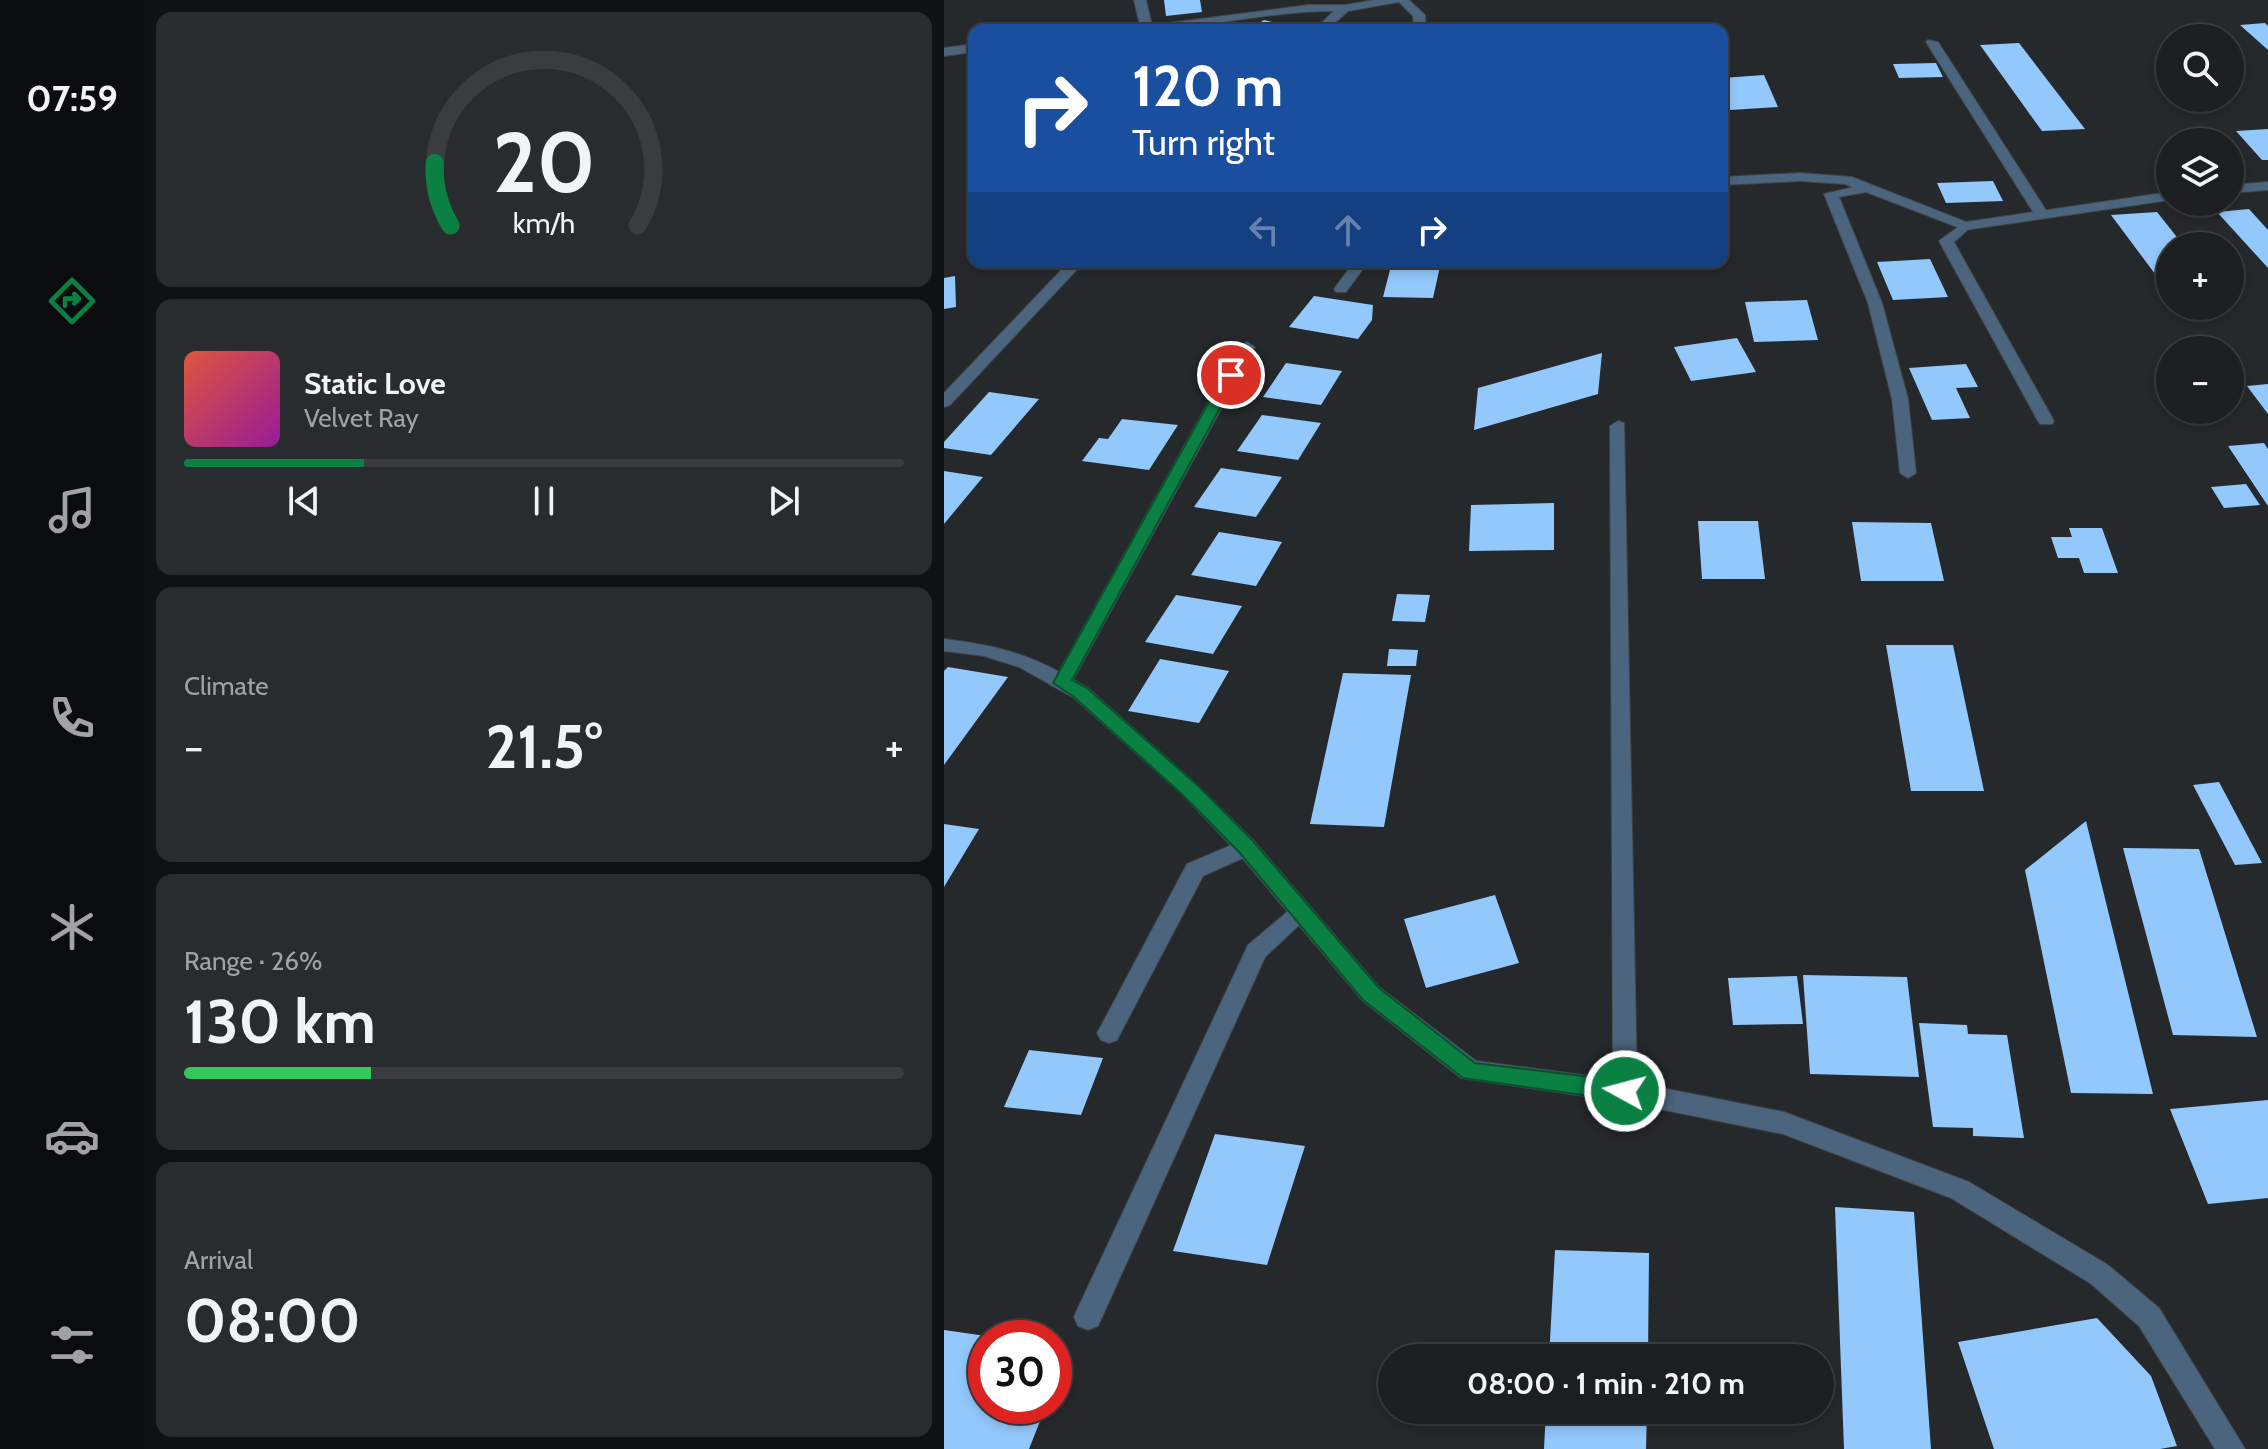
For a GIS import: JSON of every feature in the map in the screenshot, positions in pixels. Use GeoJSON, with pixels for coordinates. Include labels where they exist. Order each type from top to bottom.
{"type":"FeatureCollection","features":[{"type":"Feature","properties":{"kind":"street"},"geometry":{"type":"LineString","coordinates":[[1140,0],[1146,24]]}},
{"type":"Feature","properties":{"kind":"street"},"geometry":{"type":"LineString","coordinates":[[1191,24],[1395,0]]}},
{"type":"Feature","properties":{"kind":"street"},"geometry":{"type":"LineString","coordinates":[[1403,0],[1419,15],[1420,24]]}},
{"type":"Feature","properties":{"kind":"street"},"geometry":{"type":"LineString","coordinates":[[1327,24],[1345,8]]}},
{"type":"Feature","properties":{"kind":"street"},"geometry":{"type":"LineString","coordinates":[[1932,42],[2042,215]]}},
{"type":"Feature","properties":{"kind":"street"},"geometry":{"type":"LineString","coordinates":[[944,52],[968,49]]}},
{"type":"Feature","properties":{"kind":"street"},"geometry":{"type":"LineString","coordinates":[[1728,181],[1800,177],[1847,180],[1965,226],[2156,198]]}},
{"type":"Feature","properties":{"kind":"street"},"geometry":{"type":"LineString","coordinates":[[2244,188],[2268,186]]}},
{"type":"Feature","properties":{"kind":"street"},"geometry":{"type":"LineString","coordinates":[[1867,188],[1831,194],[1875,303],[1900,399],[1908,473]]}},
{"type":"Feature","properties":{"kind":"street"},"geometry":{"type":"LineString","coordinates":[[1965,226],[1946,241],[2046,421]]}},
{"type":"Feature","properties":{"kind":"street"},"geometry":{"type":"LineString","coordinates":[[944,402],[1071,268]]}},
{"type":"Feature","properties":{"kind":"street"},"geometry":{"type":"LineString","coordinates":[[1341,289],[1357,268]]}},
{"type":"Feature","properties":{"kind":"street"},"geometry":{"type":"LineString","coordinates":[[1062,683],[1247,347]]}},
{"type":"Feature","properties":{"kind":"street"},"geometry":{"type":"LineString","coordinates":[[1618,426],[1625,1091]]}},
{"type":"Feature","properties":{"kind":"street"},"geometry":{"type":"LineString","coordinates":[[944,645],[985,650],[1026,662],[1081,693],[1190,790],[1246,847],[1371,994],[1470,1071],[1625,1091],[1784,1123],[1960,1190],[2099,1274],[2149,1317],[2231,1449]]}},
{"type":"Feature","properties":{"kind":"street"},"geometry":{"type":"LineString","coordinates":[[1109,1033],[1195,870],[1246,847]]}},
{"type":"Feature","properties":{"kind":"street"},"geometry":{"type":"LineString","coordinates":[[1088,1317],[1256,951],[1301,913]]}},
{"type":"Feature","properties":{"kind":"building"},"geometry":{"type":"Polygon","coordinates":[[[1164,0],[1200,0],[1202,12],[1166,16],[1164,0]]]}},
{"type":"Feature","properties":{"kind":"building"},"geometry":{"type":"Polygon","coordinates":[[[1264,20],[1281,24],[1258,24],[1264,20]]]}},
{"type":"Feature","properties":{"kind":"building"},"geometry":{"type":"Polygon","coordinates":[[[2265,23],[2268,26],[2268,50],[2244,29],[2244,25],[2265,23]]]}},
{"type":"Feature","properties":{"kind":"building"},"geometry":{"type":"Polygon","coordinates":[[[2019,43],[2085,129],[2042,131],[1980,45],[2019,43]]]}},
{"type":"Feature","properties":{"kind":"building"},"geometry":{"type":"Polygon","coordinates":[[[1936,63],[1943,77],[1899,78],[1893,64],[1936,63]]]}},
{"type":"Feature","properties":{"kind":"building"},"geometry":{"type":"Polygon","coordinates":[[[1764,75],[1778,107],[1730,110],[1728,78],[1764,75]]]}},
{"type":"Feature","properties":{"kind":"building"},"geometry":{"type":"Polygon","coordinates":[[[2268,129],[2268,160],[2262,160],[2244,140],[2244,130],[2268,129]]]}},
{"type":"Feature","properties":{"kind":"building"},"geometry":{"type":"Polygon","coordinates":[[[1993,181],[2003,201],[1946,203],[1937,183],[1993,181]]]}},
{"type":"Feature","properties":{"kind":"building"},"geometry":{"type":"Polygon","coordinates":[[[2244,209],[2249,209],[2268,230],[2268,268],[2244,242],[2244,232],[2235,232],[2221,216],[2244,216],[2244,209]]]}},
{"type":"Feature","properties":{"kind":"building"},"geometry":{"type":"Polygon","coordinates":[[[2156,212],[2156,216],[2160,216],[2173,232],[2156,232],[2156,275],[2111,215],[2156,212]]]}},
{"type":"Feature","properties":{"kind":"building"},"geometry":{"type":"Polygon","coordinates":[[[1930,259],[1948,297],[1893,300],[1877,262],[1930,259]]]}},
{"type":"Feature","properties":{"kind":"building"},"geometry":{"type":"Polygon","coordinates":[[[1390,268],[1440,268],[1433,298],[1383,297],[1390,268]]]}},
{"type":"Feature","properties":{"kind":"building"},"geometry":{"type":"Polygon","coordinates":[[[955,276],[956,307],[944,309],[944,278],[955,276]]]}},
{"type":"Feature","properties":{"kind":"building"},"geometry":{"type":"Polygon","coordinates":[[[1314,296],[1373,305],[1372,320],[1358,339],[1289,327],[1314,296]]]}},
{"type":"Feature","properties":{"kind":"building"},"geometry":{"type":"Polygon","coordinates":[[[1807,300],[1818,340],[1754,342],[1745,302],[1807,300]]]}},
{"type":"Feature","properties":{"kind":"building"},"geometry":{"type":"Polygon","coordinates":[[[1737,338],[1756,372],[1691,381],[1674,347],[1737,338]]]}},
{"type":"Feature","properties":{"kind":"building"},"geometry":{"type":"Polygon","coordinates":[[[1602,353],[1598,394],[1474,430],[1478,388],[1602,353]]]}},
{"type":"Feature","properties":{"kind":"building"},"geometry":{"type":"Polygon","coordinates":[[[1286,363],[1342,371],[1321,405],[1263,397],[1286,363]]]}},
{"type":"Feature","properties":{"kind":"building"},"geometry":{"type":"Polygon","coordinates":[[[1966,364],[1978,387],[1956,388],[1970,418],[1932,420],[1909,368],[1966,364]]]}},
{"type":"Feature","properties":{"kind":"building"},"geometry":{"type":"Polygon","coordinates":[[[2268,384],[2268,414],[2247,386],[2268,384]]]}},
{"type":"Feature","properties":{"kind":"building"},"geometry":{"type":"Polygon","coordinates":[[[989,392],[1039,399],[991,455],[944,448],[944,442],[989,392]]]}},
{"type":"Feature","properties":{"kind":"building"},"geometry":{"type":"Polygon","coordinates":[[[1262,415],[1321,423],[1298,460],[1237,451],[1262,415]]]}},
{"type":"Feature","properties":{"kind":"building"},"geometry":{"type":"Polygon","coordinates":[[[1122,419],[1178,425],[1149,470],[1082,461],[1099,438],[1108,439],[1122,419]]]}},
{"type":"Feature","properties":{"kind":"building"},"geometry":{"type":"Polygon","coordinates":[[[2264,443],[2268,449],[2268,506],[2228,446],[2264,443]]]}},
{"type":"Feature","properties":{"kind":"building"},"geometry":{"type":"Polygon","coordinates":[[[1221,468],[1282,477],[1256,517],[1194,507],[1221,468]]]}},
{"type":"Feature","properties":{"kind":"building"},"geometry":{"type":"Polygon","coordinates":[[[944,471],[983,477],[944,524],[944,471]]]}},
{"type":"Feature","properties":{"kind":"building"},"geometry":{"type":"Polygon","coordinates":[[[2246,484],[2260,505],[2224,508],[2211,487],[2246,484]]]}},
{"type":"Feature","properties":{"kind":"building"},"geometry":{"type":"Polygon","coordinates":[[[1554,503],[1554,550],[1469,551],[1471,505],[1554,503]]]}},
{"type":"Feature","properties":{"kind":"building"},"geometry":{"type":"Polygon","coordinates":[[[1698,521],[1758,521],[1765,579],[1702,579],[1698,521]]]}},
{"type":"Feature","properties":{"kind":"building"},"geometry":{"type":"Polygon","coordinates":[[[1852,522],[1931,523],[1944,581],[1861,581],[1852,522]]]}},
{"type":"Feature","properties":{"kind":"building"},"geometry":{"type":"Polygon","coordinates":[[[2069,528],[2102,528],[2118,573],[2084,573],[2079,558],[2058,558],[2051,537],[2072,537],[2069,528]]]}},
{"type":"Feature","properties":{"kind":"building"},"geometry":{"type":"Polygon","coordinates":[[[1219,532],[1282,542],[1256,586],[1191,575],[1219,532]]]}},
{"type":"Feature","properties":{"kind":"building"},"geometry":{"type":"Polygon","coordinates":[[[1397,594],[1430,595],[1425,622],[1392,621],[1397,594]]]}},
{"type":"Feature","properties":{"kind":"building"},"geometry":{"type":"Polygon","coordinates":[[[1176,595],[1242,606],[1213,654],[1145,642],[1176,595]]]}},
{"type":"Feature","properties":{"kind":"building"},"geometry":{"type":"Polygon","coordinates":[[[1886,645],[1953,645],[1984,791],[1911,791],[1886,645]]]}},
{"type":"Feature","properties":{"kind":"building"},"geometry":{"type":"Polygon","coordinates":[[[1389,649],[1418,650],[1416,666],[1387,666],[1389,649]]]}},
{"type":"Feature","properties":{"kind":"building"},"geometry":{"type":"Polygon","coordinates":[[[1160,659],[1229,671],[1199,723],[1128,711],[1160,659]]]}},
{"type":"Feature","properties":{"kind":"building"},"geometry":{"type":"Polygon","coordinates":[[[948,667],[1008,677],[944,765],[944,671],[948,667]]]}},
{"type":"Feature","properties":{"kind":"building"},"geometry":{"type":"Polygon","coordinates":[[[1343,673],[1411,675],[1384,827],[1310,824],[1343,673]]]}},
{"type":"Feature","properties":{"kind":"building"},"geometry":{"type":"Polygon","coordinates":[[[2219,782],[2262,863],[2235,865],[2193,785],[2219,782]]]}},
{"type":"Feature","properties":{"kind":"building"},"geometry":{"type":"Polygon","coordinates":[[[2086,821],[2153,1094],[2071,1093],[2025,870],[2086,821]]]}},
{"type":"Feature","properties":{"kind":"building"},"geometry":{"type":"Polygon","coordinates":[[[944,824],[979,829],[944,887],[944,824]]]}},
{"type":"Feature","properties":{"kind":"building"},"geometry":{"type":"Polygon","coordinates":[[[2123,848],[2199,849],[2257,1037],[2173,1035],[2123,848]]]}},
{"type":"Feature","properties":{"kind":"building"},"geometry":{"type":"Polygon","coordinates":[[[1495,895],[1519,963],[1426,988],[1404,919],[1495,895]]]}},
{"type":"Feature","properties":{"kind":"building"},"geometry":{"type":"Polygon","coordinates":[[[1803,975],[1907,977],[1919,1077],[1810,1074],[1803,975]]]}},
{"type":"Feature","properties":{"kind":"building"},"geometry":{"type":"Polygon","coordinates":[[[1797,976],[1803,1024],[1733,1025],[1728,978],[1797,976]]]}},
{"type":"Feature","properties":{"kind":"building"},"geometry":{"type":"Polygon","coordinates":[[[1919,1023],[1967,1025],[1968,1034],[2007,1035],[2024,1138],[1973,1136],[1973,1128],[1933,1127],[1919,1023]]]}},
{"type":"Feature","properties":{"kind":"building"},"geometry":{"type":"Polygon","coordinates":[[[1029,1050],[1103,1058],[1081,1115],[1004,1107],[1029,1050]]]}},
{"type":"Feature","properties":{"kind":"building"},"geometry":{"type":"Polygon","coordinates":[[[2268,1100],[2268,1198],[2208,1204],[2170,1109],[2268,1100]]]}},
{"type":"Feature","properties":{"kind":"building"},"geometry":{"type":"Polygon","coordinates":[[[1215,1134],[1305,1146],[1267,1265],[1173,1251],[1215,1134]]]}},
{"type":"Feature","properties":{"kind":"building"},"geometry":{"type":"Polygon","coordinates":[[[1835,1207],[1914,1212],[1931,1449],[1844,1449],[1835,1207]]]}},
{"type":"Feature","properties":{"kind":"building"},"geometry":{"type":"Polygon","coordinates":[[[1555,1250],[1649,1253],[1648,1344],[1550,1344],[1555,1250]]]}},
{"type":"Feature","properties":{"kind":"building"},"geometry":{"type":"Polygon","coordinates":[[[2097,1318],[2151,1376],[2177,1446],[2160,1449],[1994,1449],[1958,1342],[2097,1318]]]}},
{"type":"Feature","properties":{"kind":"building"},"geometry":{"type":"Polygon","coordinates":[[[944,1330],[968,1333],[968,1424],[1039,1424],[1029,1449],[944,1449],[944,1330]]]}},
{"type":"Feature","properties":{"kind":"building"},"geometry":{"type":"Polygon","coordinates":[[[1545,1424],[1647,1424],[1646,1449],[1544,1449],[1545,1424]]]}},
{"type":"Feature","properties":{"kind":"route"},"geometry":{"type":"LineString","coordinates":[[1231,375],[1062,683],[1081,693],[1190,790],[1246,847],[1371,994],[1470,1071],[1625,1091]]}}]}
